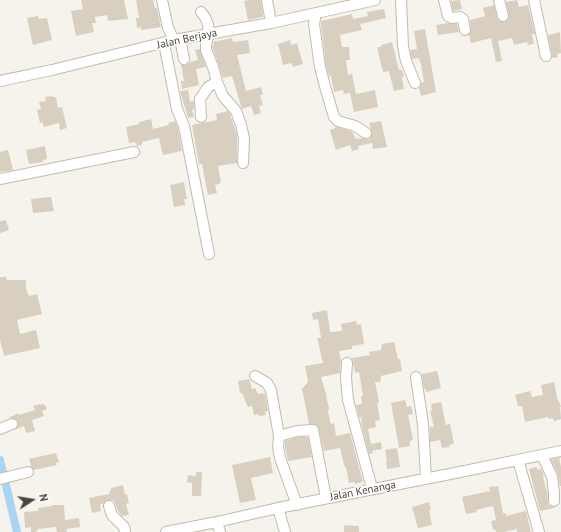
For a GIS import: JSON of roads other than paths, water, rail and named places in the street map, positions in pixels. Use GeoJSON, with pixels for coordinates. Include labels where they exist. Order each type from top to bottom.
{"type":"FeatureCollection","features":[{"type":"Feature","properties":{"kind":"street"},"geometry":{"type":"LineString","coordinates":[[162,0],[168,28],[173,41],[184,59]]}},
{"type":"Feature","properties":{"kind":"street"},"geometry":{"type":"LineString","coordinates":[[266,0],[271,23]]}},
{"type":"Feature","properties":{"kind":"street","name":"Jalan Berjaya"},"geometry":{"type":"LineString","coordinates":[[0,81],[173,41],[316,13],[335,4],[375,0]]}},
{"type":"Feature","properties":{"kind":"street"},"geometry":{"type":"LineString","coordinates":[[401,0],[403,46],[406,61],[415,83]]}},
{"type":"Feature","properties":{"kind":"street"},"geometry":{"type":"LineString","coordinates":[[444,0],[448,16],[452,18],[460,17],[463,20],[465,30]]}},
{"type":"Feature","properties":{"kind":"street"},"geometry":{"type":"LineString","coordinates":[[499,0],[503,16]]}},
{"type":"Feature","properties":{"kind":"street"},"geometry":{"type":"LineString","coordinates":[[534,0],[546,56]]}},
{"type":"Feature","properties":{"kind":"street"},"geometry":{"type":"LineString","coordinates":[[201,12],[205,17],[209,34],[206,50],[213,67],[216,82],[223,96],[236,111],[241,125],[244,138],[243,162]]}},
{"type":"Feature","properties":{"kind":"street"},"geometry":{"type":"LineString","coordinates":[[316,13],[314,24],[320,67],[334,117],[338,121],[355,126],[366,133]]}},
{"type":"Feature","properties":{"kind":"street"},"geometry":{"type":"LineString","coordinates":[[173,41],[176,108],[184,126],[209,254]]}},
{"type":"Feature","properties":{"kind":"street"},"geometry":{"type":"LineString","coordinates":[[201,118],[200,99],[208,87],[216,82]]}},
{"type":"Feature","properties":{"kind":"street"},"geometry":{"type":"LineString","coordinates":[[0,180],[134,152]]}},
{"type":"Feature","properties":{"kind":"street"},"geometry":{"type":"LineString","coordinates":[[347,363],[346,378],[348,400],[372,488]]}},
{"type":"Feature","properties":{"kind":"street"},"geometry":{"type":"LineString","coordinates":[[255,376],[267,383],[271,390],[279,436],[278,448],[280,458],[297,505]]}},
{"type":"Feature","properties":{"kind":"street"},"geometry":{"type":"LineString","coordinates":[[416,376],[424,437],[426,479]]}},
{"type":"Feature","properties":{"kind":"street"},"geometry":{"type":"LineString","coordinates":[[0,429],[12,424]]}},
{"type":"Feature","properties":{"kind":"street"},"geometry":{"type":"LineString","coordinates":[[279,436],[305,430],[313,430],[326,498]]}},
{"type":"Feature","properties":{"kind":"street","name":"Jalan Kenanga"},"geometry":{"type":"LineString","coordinates":[[166,532],[219,527],[278,508],[561,451]]}},
{"type":"Feature","properties":{"kind":"street"},"geometry":{"type":"LineString","coordinates":[[542,455],[552,477],[554,501]]}},
{"type":"Feature","properties":{"kind":"street"},"geometry":{"type":"LineString","coordinates":[[518,460],[539,532]]}},
{"type":"Feature","properties":{"kind":"street"},"geometry":{"type":"LineString","coordinates":[[0,479],[28,472]]}},
{"type":"Feature","properties":{"kind":"street"},"geometry":{"type":"LineString","coordinates":[[108,506],[112,515],[124,527],[125,532]]}},
{"type":"Feature","properties":{"kind":"street"},"geometry":{"type":"LineString","coordinates":[[278,508],[285,532]]}},
{"type":"Feature","properties":{"kind":"waterway"},"geometry":{"type":"LineString","coordinates":[[0,460],[17,532]]}}]}
